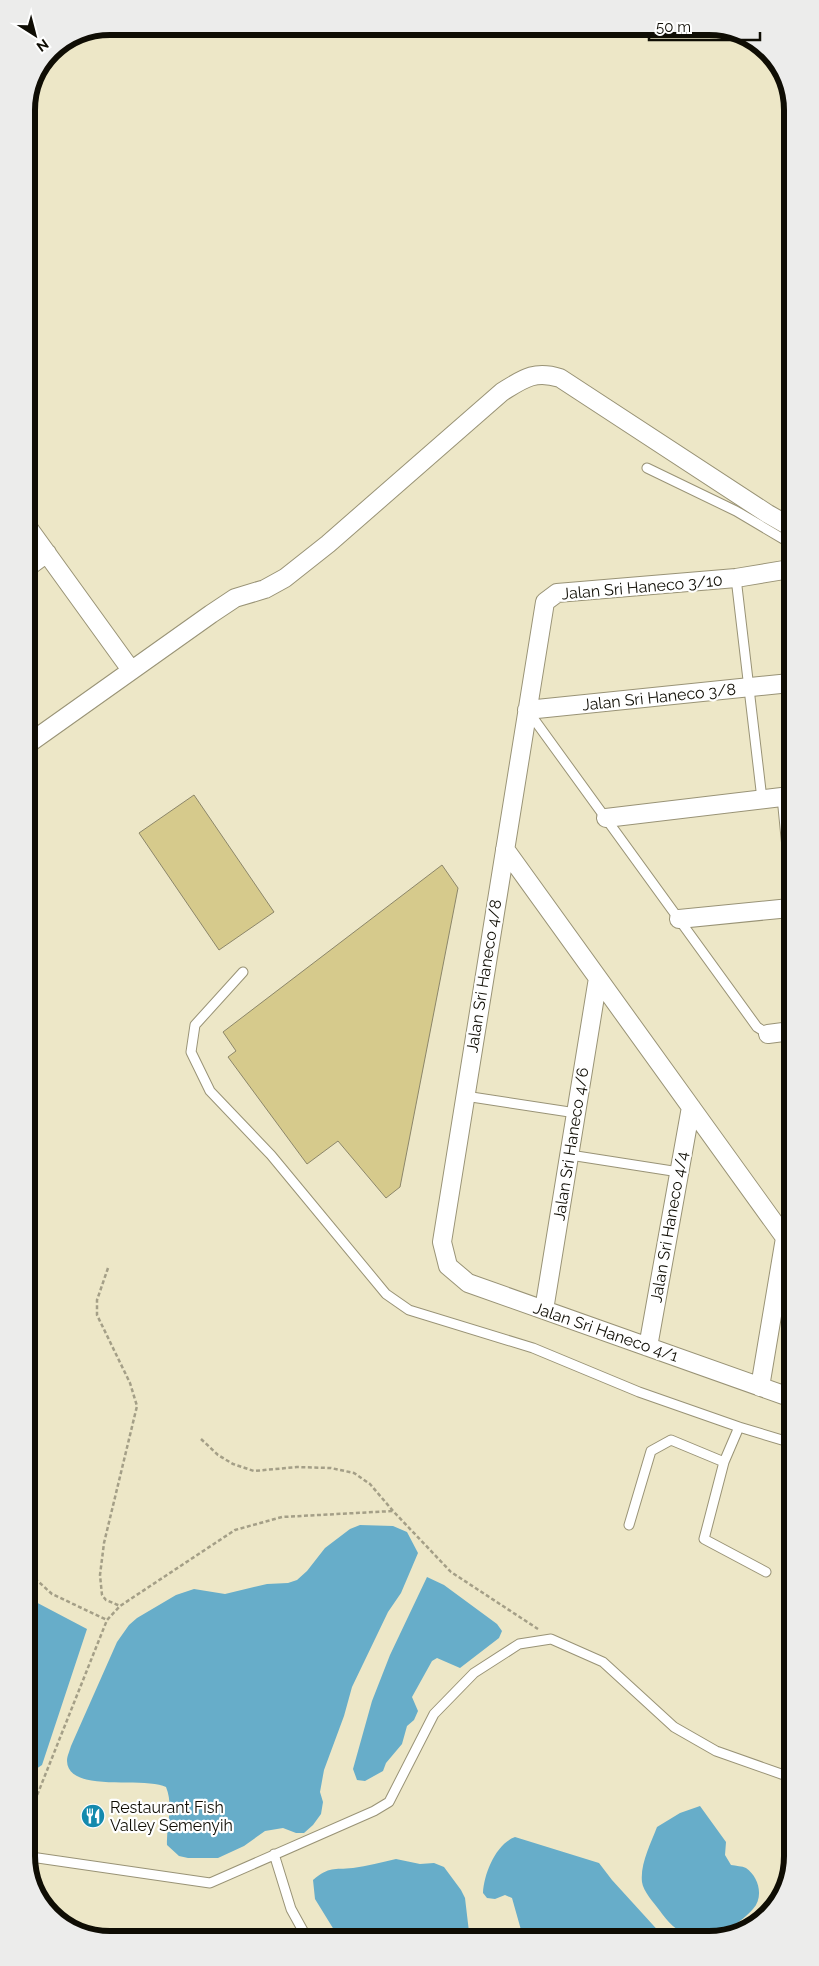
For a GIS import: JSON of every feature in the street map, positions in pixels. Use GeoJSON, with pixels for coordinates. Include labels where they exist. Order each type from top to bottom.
{"type":"FeatureCollection","features":[{"type":"Feature","properties":{"kind":"street"},"geometry":{"type":"LineString","coordinates":[[35,739],[235,598],[265,589],[285,578],[328,544],[502,392],[524,378],[546,374],[560,378],[784,523]]}},
{"type":"Feature","properties":{"kind":"street"},"geometry":{"type":"LineString","coordinates":[[35,537],[131,670]]}},
{"type":"Feature","properties":{"kind":"street"},"geometry":{"type":"LineString","coordinates":[[35,562],[47,553]]}},
{"type":"Feature","properties":{"kind":"street","name":"Jalan Sri Haneco 3/10"},"geometry":{"type":"LineString","coordinates":[[527,710],[545,602],[556,593],[736,578],[784,570]]}},
{"type":"Feature","properties":{"kind":"street","name":"Jalan Sri Haneco 3/8"},"geometry":{"type":"LineString","coordinates":[[527,710],[784,685]]}},
{"type":"Feature","properties":{"kind":"street","name":"Jalan Sri Haneco 4/8"},"geometry":{"type":"LineString","coordinates":[[442,1242],[527,710]]}},
{"type":"Feature","properties":{"kind":"street"},"geometry":{"type":"LineString","coordinates":[[606,818],[784,796]]}},
{"type":"Feature","properties":{"kind":"street"},"geometry":{"type":"LineString","coordinates":[[505,849],[784,1236]]}},
{"type":"Feature","properties":{"kind":"street"},"geometry":{"type":"LineString","coordinates":[[679,919],[784,909]]}},
{"type":"Feature","properties":{"kind":"street","name":"Jalan Sri Haneco 4/6"},"geometry":{"type":"LineString","coordinates":[[544,1310],[598,978]]}},
{"type":"Feature","properties":{"kind":"street"},"geometry":{"type":"LineString","coordinates":[[768,1034],[784,1032]]}},
{"type":"Feature","properties":{"kind":"street","name":"Jalan Sri Haneco 4/4"},"geometry":{"type":"LineString","coordinates":[[648,1347],[691,1107]]}},
{"type":"Feature","properties":{"kind":"street","name":"Jalan Sri Haneco 4/1"},"geometry":{"type":"LineString","coordinates":[[442,1242],[448,1266],[468,1283],[784,1395]]}},
{"type":"Feature","properties":{"kind":"street"},"geometry":{"type":"LineString","coordinates":[[760,1386],[784,1263]]}},
{"type":"Feature","properties":{"kind":"lane"},"geometry":{"type":"LineString","coordinates":[[647,468],[736,511],[784,539]]}},
{"type":"Feature","properties":{"kind":"lane"},"geometry":{"type":"LineString","coordinates":[[736,578],[762,799]]}},
{"type":"Feature","properties":{"kind":"lane"},"geometry":{"type":"LineString","coordinates":[[527,710],[757,1027],[768,1034]]}},
{"type":"Feature","properties":{"kind":"lane"},"geometry":{"type":"LineString","coordinates":[[242,972],[195,1025],[191,1052],[210,1092],[271,1155],[386,1294],[409,1310],[533,1348],[639,1392],[784,1441]]}},
{"type":"Feature","properties":{"kind":"lane"},"geometry":{"type":"LineString","coordinates":[[465,1096],[576,1113]]}},
{"type":"Feature","properties":{"kind":"lane"},"geometry":{"type":"LineString","coordinates":[[570,1156],[679,1172]]}},
{"type":"Feature","properties":{"kind":"lane"},"geometry":{"type":"LineString","coordinates":[[739,1427],[724,1462],[704,1539],[766,1572]]}},
{"type":"Feature","properties":{"kind":"lane"},"geometry":{"type":"LineString","coordinates":[[629,1525],[651,1451],[670,1440],[724,1462]]}},
{"type":"Feature","properties":{"kind":"lane"},"geometry":{"type":"LineString","coordinates":[[35,1858],[210,1883],[374,1811],[390,1802],[434,1714],[474,1673],[518,1644],[551,1639],[603,1662],[674,1727],[716,1751],[784,1775]]}},
{"type":"Feature","properties":{"kind":"lane"},"geometry":{"type":"LineString","coordinates":[[274,1854],[291,1909],[303,1931]]}},
{"type":"Feature","properties":{"kind":"path"},"geometry":{"type":"LineString","coordinates":[[108,1268],[97,1300],[97,1315],[130,1383],[136,1406],[104,1544],[100,1575],[102,1595],[106,1600],[120,1606]]}},
{"type":"Feature","properties":{"kind":"path"},"geometry":{"type":"LineString","coordinates":[[201,1439],[218,1455],[233,1464],[254,1471],[297,1467],[331,1468],[354,1473],[370,1484],[451,1572],[529,1622],[551,1639]]}},
{"type":"Feature","properties":{"kind":"path"},"geometry":{"type":"LineString","coordinates":[[35,1800],[107,1620],[120,1606],[236,1530],[282,1517],[393,1510]]}},
{"type":"Feature","properties":{"kind":"path"},"geometry":{"type":"LineString","coordinates":[[35,1579],[52,1594],[107,1620]]}},
{"type":"Feature","properties":{"kind":"water"},"geometry":{"type":"Polygon","coordinates":[[[360,1525],[393,1526],[407,1532],[418,1553],[401,1593],[388,1612],[352,1687],[344,1716],[324,1770],[320,1792],[323,1802],[321,1814],[304,1833],[296,1833],[283,1828],[265,1831],[244,1846],[218,1858],[188,1858],[179,1856],[167,1845],[170,1809],[166,1787],[156,1784],[93,1781],[80,1777],[71,1771],[67,1761],[71,1746],[117,1642],[129,1625],[137,1618],[176,1595],[194,1589],[225,1594],[267,1584],[288,1583],[297,1580],[307,1571],[325,1548],[350,1529],[360,1525]]]}},
{"type":"Feature","properties":{"kind":"water"},"geometry":{"type":"Polygon","coordinates":[[[427,1577],[444,1585],[497,1624],[502,1631],[499,1638],[460,1668],[437,1658],[432,1661],[412,1697],[418,1711],[414,1720],[407,1726],[402,1744],[386,1763],[383,1771],[365,1781],[357,1780],[353,1769],[372,1701],[390,1655],[427,1577]]]}},
{"type":"Feature","properties":{"kind":"water"},"geometry":{"type":"Polygon","coordinates":[[[35,1602],[87,1629],[42,1765],[35,1770],[35,1602]]]}},
{"type":"Feature","properties":{"kind":"water"},"geometry":{"type":"Polygon","coordinates":[[[700,1806],[726,1842],[725,1855],[731,1865],[746,1868],[757,1882],[759,1893],[753,1909],[740,1921],[727,1929],[680,1931],[663,1915],[643,1886],[642,1875],[646,1854],[657,1827],[680,1813],[700,1806]]]}},
{"type":"Feature","properties":{"kind":"water"},"geometry":{"type":"Polygon","coordinates":[[[515,1837],[599,1863],[658,1931],[521,1931],[512,1898],[505,1895],[495,1899],[487,1898],[483,1893],[492,1860],[508,1841],[515,1837]]]}},
{"type":"Feature","properties":{"kind":"water"},"geometry":{"type":"Polygon","coordinates":[[[396,1859],[420,1864],[434,1863],[444,1867],[465,1898],[469,1931],[335,1931],[315,1899],[313,1880],[324,1872],[396,1859]]]}},
{"type":"Feature","properties":{"kind":"building"},"geometry":{"type":"Polygon","coordinates":[[[194,795],[274,912],[219,950],[139,833],[194,795]]]}},
{"type":"Feature","properties":{"kind":"building"},"geometry":{"type":"Polygon","coordinates":[[[442,865],[458,888],[400,1187],[386,1198],[338,1141],[307,1164],[228,1057],[236,1051],[223,1032],[442,865]]]}},
{"type":"Feature","properties":{"kind":"place","name":"Restaurant Fish Valley Semenyih"},"geometry":{"type":"Point","coordinates":[93,1816]}}]}
